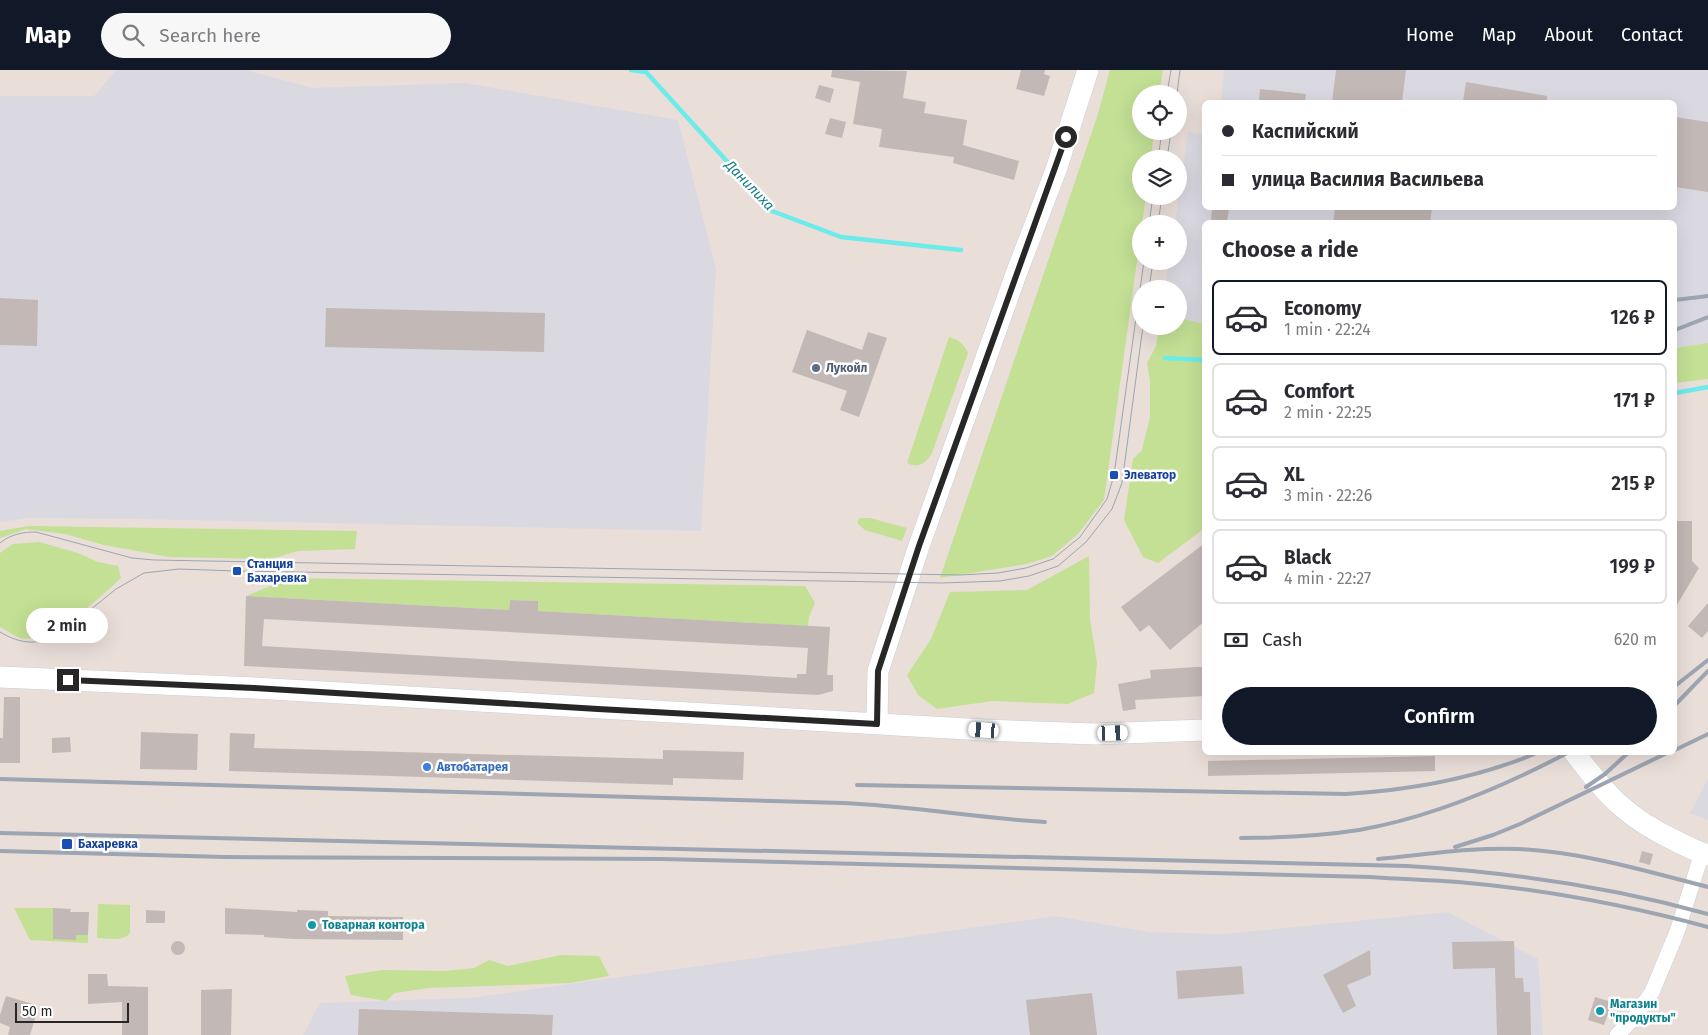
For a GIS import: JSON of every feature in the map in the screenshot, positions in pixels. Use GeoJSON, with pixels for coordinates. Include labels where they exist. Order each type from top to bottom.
{"type":"FeatureCollection","features":[{"type":"Feature","properties":{"kind":"main road"},"geometry":{"type":"LineString","coordinates":[[877,724],[878,671],[919,546],[1016,274],[1056,170],[1088,70]]}},
{"type":"Feature","properties":{"kind":"main road"},"geometry":{"type":"LineString","coordinates":[[0,677],[254,688],[984,730],[1095,734],[1202,730]]}},
{"type":"Feature","properties":{"kind":"main road"},"geometry":{"type":"LineString","coordinates":[[1576,755],[1595,781],[1630,815],[1652,829],[1705,854]]}},
{"type":"Feature","properties":{"kind":"street"},"geometry":{"type":"LineString","coordinates":[[1617,1035],[1634,1018],[1652,992],[1674,939],[1705,854]]}},
{"type":"Feature","properties":{"kind":"shaded area"},"geometry":{"type":"Polygon","coordinates":[[[116,70],[245,70],[313,88],[465,83],[678,120],[716,269],[701,531],[136,519],[29,518],[0,522],[0,96],[94,96],[116,70]]]}},
{"type":"Feature","properties":{"kind":"shaded area"},"geometry":{"type":"Polygon","coordinates":[[[1224,70],[1708,70],[1708,343],[1677,348],[1677,220],[1202,220],[1202,323],[1187,320],[1187,280],[1166,280],[1168,270],[1187,270],[1187,215],[1176,215],[1178,205],[1187,205],[1187,150],[1185,150],[1188,132],[1202,134],[1202,210],[1677,210],[1677,100],[1221,100],[1224,70]]]}},
{"type":"Feature","properties":{"kind":"shaded area"},"geometry":{"type":"Polygon","coordinates":[[[1708,778],[1708,820],[1690,813],[1708,778]]]}},
{"type":"Feature","properties":{"kind":"shaded area"},"geometry":{"type":"Polygon","coordinates":[[[1448,912],[1538,959],[1543,1035],[303,1035],[320,1003],[470,998],[1055,916],[1149,932],[1224,934],[1448,912]]]}},
{"type":"Feature","properties":{"kind":"green space"},"geometry":{"type":"Polygon","coordinates":[[[1110,70],[1163,70],[1160,85],[1132,85],[1132,140],[1153,140],[1152,150],[1132,150],[1132,205],[1145,205],[1143,215],[1132,215],[1132,270],[1136,270],[1134,280],[1132,280],[1132,297],[1104,500],[1078,534],[1052,556],[1027,564],[940,578],[1097,117],[1110,70]]]}},
{"type":"Feature","properties":{"kind":"green space"},"geometry":{"type":"Polygon","coordinates":[[[1187,320],[1202,323],[1202,530],[1158,563],[1143,557],[1124,520],[1133,459],[1142,450],[1150,417],[1150,381],[1147,363],[1156,346],[1158,335],[1187,335],[1187,320]]]}},
{"type":"Feature","properties":{"kind":"green space"},"geometry":{"type":"Polygon","coordinates":[[[949,337],[960,342],[968,353],[932,453],[922,464],[911,465],[907,463],[949,337]]]}},
{"type":"Feature","properties":{"kind":"green space"},"geometry":{"type":"Polygon","coordinates":[[[1708,343],[1708,379],[1677,383],[1677,348],[1708,343]]]}},
{"type":"Feature","properties":{"kind":"green space"},"geometry":{"type":"Polygon","coordinates":[[[860,518],[870,518],[907,528],[902,541],[865,530],[858,524],[860,518]]]}},
{"type":"Feature","properties":{"kind":"green space"},"geometry":{"type":"Polygon","coordinates":[[[29,526],[357,531],[355,549],[298,551],[271,559],[169,557],[104,545],[65,534],[26,529],[0,538],[0,531],[29,526]]]}},
{"type":"Feature","properties":{"kind":"green space"},"geometry":{"type":"Polygon","coordinates":[[[39,542],[78,553],[98,562],[118,566],[121,578],[88,607],[59,627],[32,638],[20,638],[0,627],[0,553],[13,544],[39,542]]]}},
{"type":"Feature","properties":{"kind":"green space"},"geometry":{"type":"Polygon","coordinates":[[[1089,556],[1090,619],[1097,663],[1094,693],[1068,704],[992,701],[937,709],[918,695],[907,675],[931,639],[950,592],[1027,590],[1089,556]]]}},
{"type":"Feature","properties":{"kind":"green space"},"geometry":{"type":"Polygon","coordinates":[[[290,578],[805,586],[815,603],[809,617],[808,626],[538,611],[538,601],[510,600],[509,610],[246,596],[290,578]]]}},
{"type":"Feature","properties":{"kind":"green space"},"geometry":{"type":"Polygon","coordinates":[[[98,904],[130,905],[130,933],[127,936],[119,939],[97,938],[98,904]]]}},
{"type":"Feature","properties":{"kind":"green space"},"geometry":{"type":"Polygon","coordinates":[[[14,908],[53,908],[53,934],[65,935],[76,940],[76,935],[88,935],[88,943],[30,940],[14,908]]]}},
{"type":"Feature","properties":{"kind":"green space"},"geometry":{"type":"Polygon","coordinates":[[[561,955],[599,956],[609,976],[571,983],[429,988],[395,993],[386,1001],[351,995],[345,976],[382,970],[445,971],[474,968],[489,960],[508,966],[561,955]]]}},
{"type":"Feature","properties":{"kind":"building"},"geometry":{"type":"Polygon","coordinates":[[[832,70],[907,71],[903,98],[926,102],[924,113],[967,120],[963,145],[1019,161],[1014,180],[953,163],[954,157],[879,147],[882,129],[853,124],[860,82],[831,77],[832,70]]]}},
{"type":"Feature","properties":{"kind":"building"},"geometry":{"type":"Polygon","coordinates":[[[1021,70],[1045,70],[1044,74],[1050,76],[1044,96],[1016,89],[1021,70]]]}},
{"type":"Feature","properties":{"kind":"building"},"geometry":{"type":"Polygon","coordinates":[[[1336,70],[1406,70],[1402,100],[1332,100],[1336,70]]]}},
{"type":"Feature","properties":{"kind":"building"},"geometry":{"type":"Polygon","coordinates":[[[1466,82],[1547,96],[1547,100],[1463,100],[1466,82]]]}},
{"type":"Feature","properties":{"kind":"building"},"geometry":{"type":"Polygon","coordinates":[[[819,85],[834,89],[830,103],[815,98],[819,85]]]}},
{"type":"Feature","properties":{"kind":"building"},"geometry":{"type":"Polygon","coordinates":[[[1260,89],[1306,94],[1305,100],[1259,100],[1260,89]]]}},
{"type":"Feature","properties":{"kind":"building"},"geometry":{"type":"Polygon","coordinates":[[[1677,117],[1708,122],[1708,192],[1677,187],[1677,117]]]}},
{"type":"Feature","properties":{"kind":"building"},"geometry":{"type":"Polygon","coordinates":[[[830,118],[846,122],[842,138],[825,134],[830,118]]]}},
{"type":"Feature","properties":{"kind":"building"},"geometry":{"type":"Polygon","coordinates":[[[1212,210],[1229,210],[1227,220],[1211,220],[1212,210]]]}},
{"type":"Feature","properties":{"kind":"building"},"geometry":{"type":"Polygon","coordinates":[[[1335,210],[1432,210],[1430,220],[1333,220],[1335,210]]]}},
{"type":"Feature","properties":{"kind":"building"},"geometry":{"type":"Polygon","coordinates":[[[0,298],[38,300],[37,346],[0,345],[0,298]]]}},
{"type":"Feature","properties":{"kind":"building"},"geometry":{"type":"Polygon","coordinates":[[[326,308],[545,313],[544,352],[325,347],[326,308]]]}},
{"type":"Feature","properties":{"kind":"building"},"geometry":{"type":"Polygon","coordinates":[[[807,330],[862,350],[868,332],[887,338],[859,417],[840,410],[847,391],[792,372],[807,330]]]}},
{"type":"Feature","properties":{"kind":"building"},"geometry":{"type":"Polygon","coordinates":[[[1677,521],[1692,521],[1692,561],[1699,568],[1677,605],[1677,521]]]}},
{"type":"Feature","properties":{"kind":"building"},"geometry":{"type":"Polygon","coordinates":[[[1202,545],[1202,623],[1170,650],[1149,625],[1140,632],[1121,607],[1202,545]]]}},
{"type":"Feature","properties":{"kind":"building"},"geometry":{"type":"Polygon","coordinates":[[[246,596],[509,610],[510,600],[538,601],[538,611],[830,627],[827,675],[833,675],[833,691],[818,695],[244,666],[246,596]],[[264,619],[262,646],[797,678],[797,674],[806,674],[808,648],[264,619]]]}},
{"type":"Feature","properties":{"kind":"building"},"geometry":{"type":"Polygon","coordinates":[[[1708,603],[1708,631],[1702,638],[1688,626],[1708,603]]]}},
{"type":"Feature","properties":{"kind":"building"},"geometry":{"type":"Polygon","coordinates":[[[1202,667],[1202,696],[1135,700],[1136,709],[1123,711],[1118,684],[1151,678],[1150,670],[1202,667]]]}},
{"type":"Feature","properties":{"kind":"building"},"geometry":{"type":"Polygon","coordinates":[[[4,697],[20,697],[20,763],[0,763],[0,738],[3,738],[4,697]]]}},
{"type":"Feature","properties":{"kind":"building"},"geometry":{"type":"Polygon","coordinates":[[[141,732],[198,734],[197,770],[140,769],[141,732]]]}},
{"type":"Feature","properties":{"kind":"building"},"geometry":{"type":"Polygon","coordinates":[[[230,733],[255,734],[254,748],[663,759],[663,750],[744,752],[743,780],[673,778],[673,785],[229,771],[230,733]]]}},
{"type":"Feature","properties":{"kind":"building"},"geometry":{"type":"Polygon","coordinates":[[[70,737],[71,752],[52,753],[52,738],[70,737]]]}},
{"type":"Feature","properties":{"kind":"building"},"geometry":{"type":"Polygon","coordinates":[[[1435,756],[1435,771],[1208,776],[1208,761],[1435,756]]]}},
{"type":"Feature","properties":{"kind":"building"},"geometry":{"type":"Polygon","coordinates":[[[1642,851],[1653,854],[1650,865],[1639,862],[1642,851]]]}},
{"type":"Feature","properties":{"kind":"building"},"geometry":{"type":"Polygon","coordinates":[[[53,908],[71,909],[70,912],[89,912],[88,935],[76,935],[76,940],[53,939],[53,908]]]}},
{"type":"Feature","properties":{"kind":"building"},"geometry":{"type":"Polygon","coordinates":[[[225,908],[297,912],[297,910],[328,911],[328,916],[403,917],[403,940],[294,939],[264,937],[264,935],[225,934],[225,908]]]}},
{"type":"Feature","properties":{"kind":"building"},"geometry":{"type":"Polygon","coordinates":[[[146,910],[165,911],[165,923],[146,923],[146,910]]]}},
{"type":"Feature","properties":{"kind":"building"},"geometry":{"type":"Polygon","coordinates":[[[175,941],[181,941],[185,948],[181,955],[175,955],[171,951],[171,945],[175,941]]]}},
{"type":"Feature","properties":{"kind":"building"},"geometry":{"type":"Polygon","coordinates":[[[1514,941],[1515,978],[1523,978],[1524,992],[1530,992],[1531,1035],[1497,1035],[1495,968],[1453,969],[1452,942],[1514,941]]]}},
{"type":"Feature","properties":{"kind":"building"},"geometry":{"type":"Polygon","coordinates":[[[1370,950],[1371,975],[1347,985],[1356,1006],[1343,1013],[1323,975],[1370,950]]]}},
{"type":"Feature","properties":{"kind":"building"},"geometry":{"type":"Polygon","coordinates":[[[1242,966],[1244,994],[1178,999],[1176,971],[1242,966]]]}},
{"type":"Feature","properties":{"kind":"building"},"geometry":{"type":"Polygon","coordinates":[[[88,974],[107,974],[108,986],[148,987],[148,1035],[122,1035],[122,1002],[88,1004],[88,974]]]}},
{"type":"Feature","properties":{"kind":"building"},"geometry":{"type":"Polygon","coordinates":[[[232,989],[231,1035],[201,1035],[201,990],[232,989]]]}},
{"type":"Feature","properties":{"kind":"building"},"geometry":{"type":"Polygon","coordinates":[[[1092,993],[1097,1035],[1030,1035],[1026,1000],[1092,993]]]}},
{"type":"Feature","properties":{"kind":"building"},"geometry":{"type":"Polygon","coordinates":[[[6,996],[36,1005],[35,1008],[38,1009],[30,1035],[8,1035],[10,1027],[0,1023],[0,1015],[6,996]]]}},
{"type":"Feature","properties":{"kind":"building","name":"Магазин \"продукты\""},"geometry":{"type":"Polygon","coordinates":[[[1595,997],[1612,1002],[1604,1025],[1588,1020],[1595,997]]]}},
{"type":"Feature","properties":{"kind":"building"},"geometry":{"type":"Polygon","coordinates":[[[359,1009],[553,1015],[552,1035],[358,1035],[359,1009]]]}},
{"type":"Feature","properties":{"kind":"waterway","name":"Данилиха"},"geometry":{"type":"LineString","coordinates":[[631,70],[646,72],[772,211],[841,237],[961,250]]}},
{"type":"Feature","properties":{"kind":"waterway","name":"Данилиха"},"geometry":{"type":"LineString","coordinates":[[1165,358],[1202,360]]}},
{"type":"Feature","properties":{"kind":"waterway","name":"Данилиха"},"geometry":{"type":"LineString","coordinates":[[1677,393],[1708,387]]}},
{"type":"Feature","properties":{"kind":"tram line"},"geometry":{"type":"LineString","coordinates":[[1168,85],[1171,70]]}},
{"type":"Feature","properties":{"kind":"tram line"},"geometry":{"type":"LineString","coordinates":[[1178,85],[1180,70]]}},
{"type":"Feature","properties":{"kind":"tram line"},"geometry":{"type":"LineString","coordinates":[[1159,150],[1161,140]]}},
{"type":"Feature","properties":{"kind":"tram line"},"geometry":{"type":"LineString","coordinates":[[1168,150],[1170,140]]}},
{"type":"Feature","properties":{"kind":"tram line"},"geometry":{"type":"LineString","coordinates":[[1150,215],[1152,205]]}},
{"type":"Feature","properties":{"kind":"tram line"},"geometry":{"type":"LineString","coordinates":[[1159,215],[1161,205]]}},
{"type":"Feature","properties":{"kind":"tram line"},"geometry":{"type":"LineString","coordinates":[[0,543],[8,537],[17,534],[36,532],[132,558],[154,560],[960,575],[998,573],[1026,568],[1053,559],[1080,537],[1107,499],[1114,475],[1143,270]]}},
{"type":"Feature","properties":{"kind":"tram line"},"geometry":{"type":"LineString","coordinates":[[1150,280],[1152,270]]}},
{"type":"Feature","properties":{"kind":"tram line"},"geometry":{"type":"LineString","coordinates":[[0,632],[24,641],[39,642],[47,640],[63,632],[116,589],[144,573],[179,569],[942,583],[1000,581],[1029,576],[1058,566],[1086,542],[1112,509],[1122,483],[1142,335]]}},
{"type":"Feature","properties":{"kind":"railway"},"geometry":{"type":"LineString","coordinates":[[1677,300],[1708,296]]}},
{"type":"Feature","properties":{"kind":"railway"},"geometry":{"type":"LineString","coordinates":[[1677,329],[1708,317]]}},
{"type":"Feature","properties":{"kind":"railway"},"geometry":{"type":"LineString","coordinates":[[1677,684],[1708,660]]}},
{"type":"Feature","properties":{"kind":"railway"},"geometry":{"type":"LineString","coordinates":[[1677,703],[1708,671]]}},
{"type":"Feature","properties":{"kind":"railway"},"geometry":{"type":"LineString","coordinates":[[1677,749],[1708,734]]}},
{"type":"Feature","properties":{"kind":"railway"},"geometry":{"type":"LineString","coordinates":[[857,785],[1346,794],[1420,786],[1468,776],[1531,755]]}},
{"type":"Feature","properties":{"kind":"railway"},"geometry":{"type":"LineString","coordinates":[[1241,838],[1271,838],[1344,832],[1387,824],[1441,809],[1493,789],[1563,755]]}},
{"type":"Feature","properties":{"kind":"railway"},"geometry":{"type":"LineString","coordinates":[[1586,787],[1605,774],[1626,755]]}},
{"type":"Feature","properties":{"kind":"railway"},"geometry":{"type":"LineString","coordinates":[[1455,847],[1520,824],[1663,755]]}},
{"type":"Feature","properties":{"kind":"railway"},"geometry":{"type":"LineString","coordinates":[[0,779],[843,803],[1045,822]]}},
{"type":"Feature","properties":{"kind":"railway"},"geometry":{"type":"LineString","coordinates":[[0,833],[1407,866],[1483,872],[1559,882],[1634,896],[1708,914]]}},
{"type":"Feature","properties":{"kind":"railway"},"geometry":{"type":"LineString","coordinates":[[1378,859],[1483,849],[1542,851],[1614,863],[1708,887]]}},
{"type":"Feature","properties":{"kind":"railway"},"geometry":{"type":"LineString","coordinates":[[0,851],[225,857],[662,859],[1370,877],[1458,882],[1521,889],[1615,905],[1708,927]]}},
{"type":"Feature","properties":{"kind":"place","name":"Лукойл"},"geometry":{"type":"Point","coordinates":[816,368]}},
{"type":"Feature","properties":{"kind":"place","name":"Элеватор"},"geometry":{"type":"Point","coordinates":[1114,475]}},
{"type":"Feature","properties":{"kind":"place","name":"Станция Бахаревка"},"geometry":{"type":"Point","coordinates":[237,571]}},
{"type":"Feature","properties":{"kind":"place","name":"Автобатарея"},"geometry":{"type":"Point","coordinates":[427,767]}},
{"type":"Feature","properties":{"kind":"place","name":"Бахаревка"},"geometry":{"type":"Point","coordinates":[67,844]}},
{"type":"Feature","properties":{"kind":"place","name":"Товарная контора"},"geometry":{"type":"Point","coordinates":[312,925]}},
{"type":"Feature","properties":{"kind":"place","name":"Магазин \"продукты\""},"geometry":{"type":"Point","coordinates":[1600,1011]}},
{"type":"Feature","properties":{"kind":"route"},"geometry":{"type":"LineString","coordinates":[[68,680],[254,688],[877,724],[878,671],[919,546],[1016,274],[1056,170],[1066,137]]}}]}
